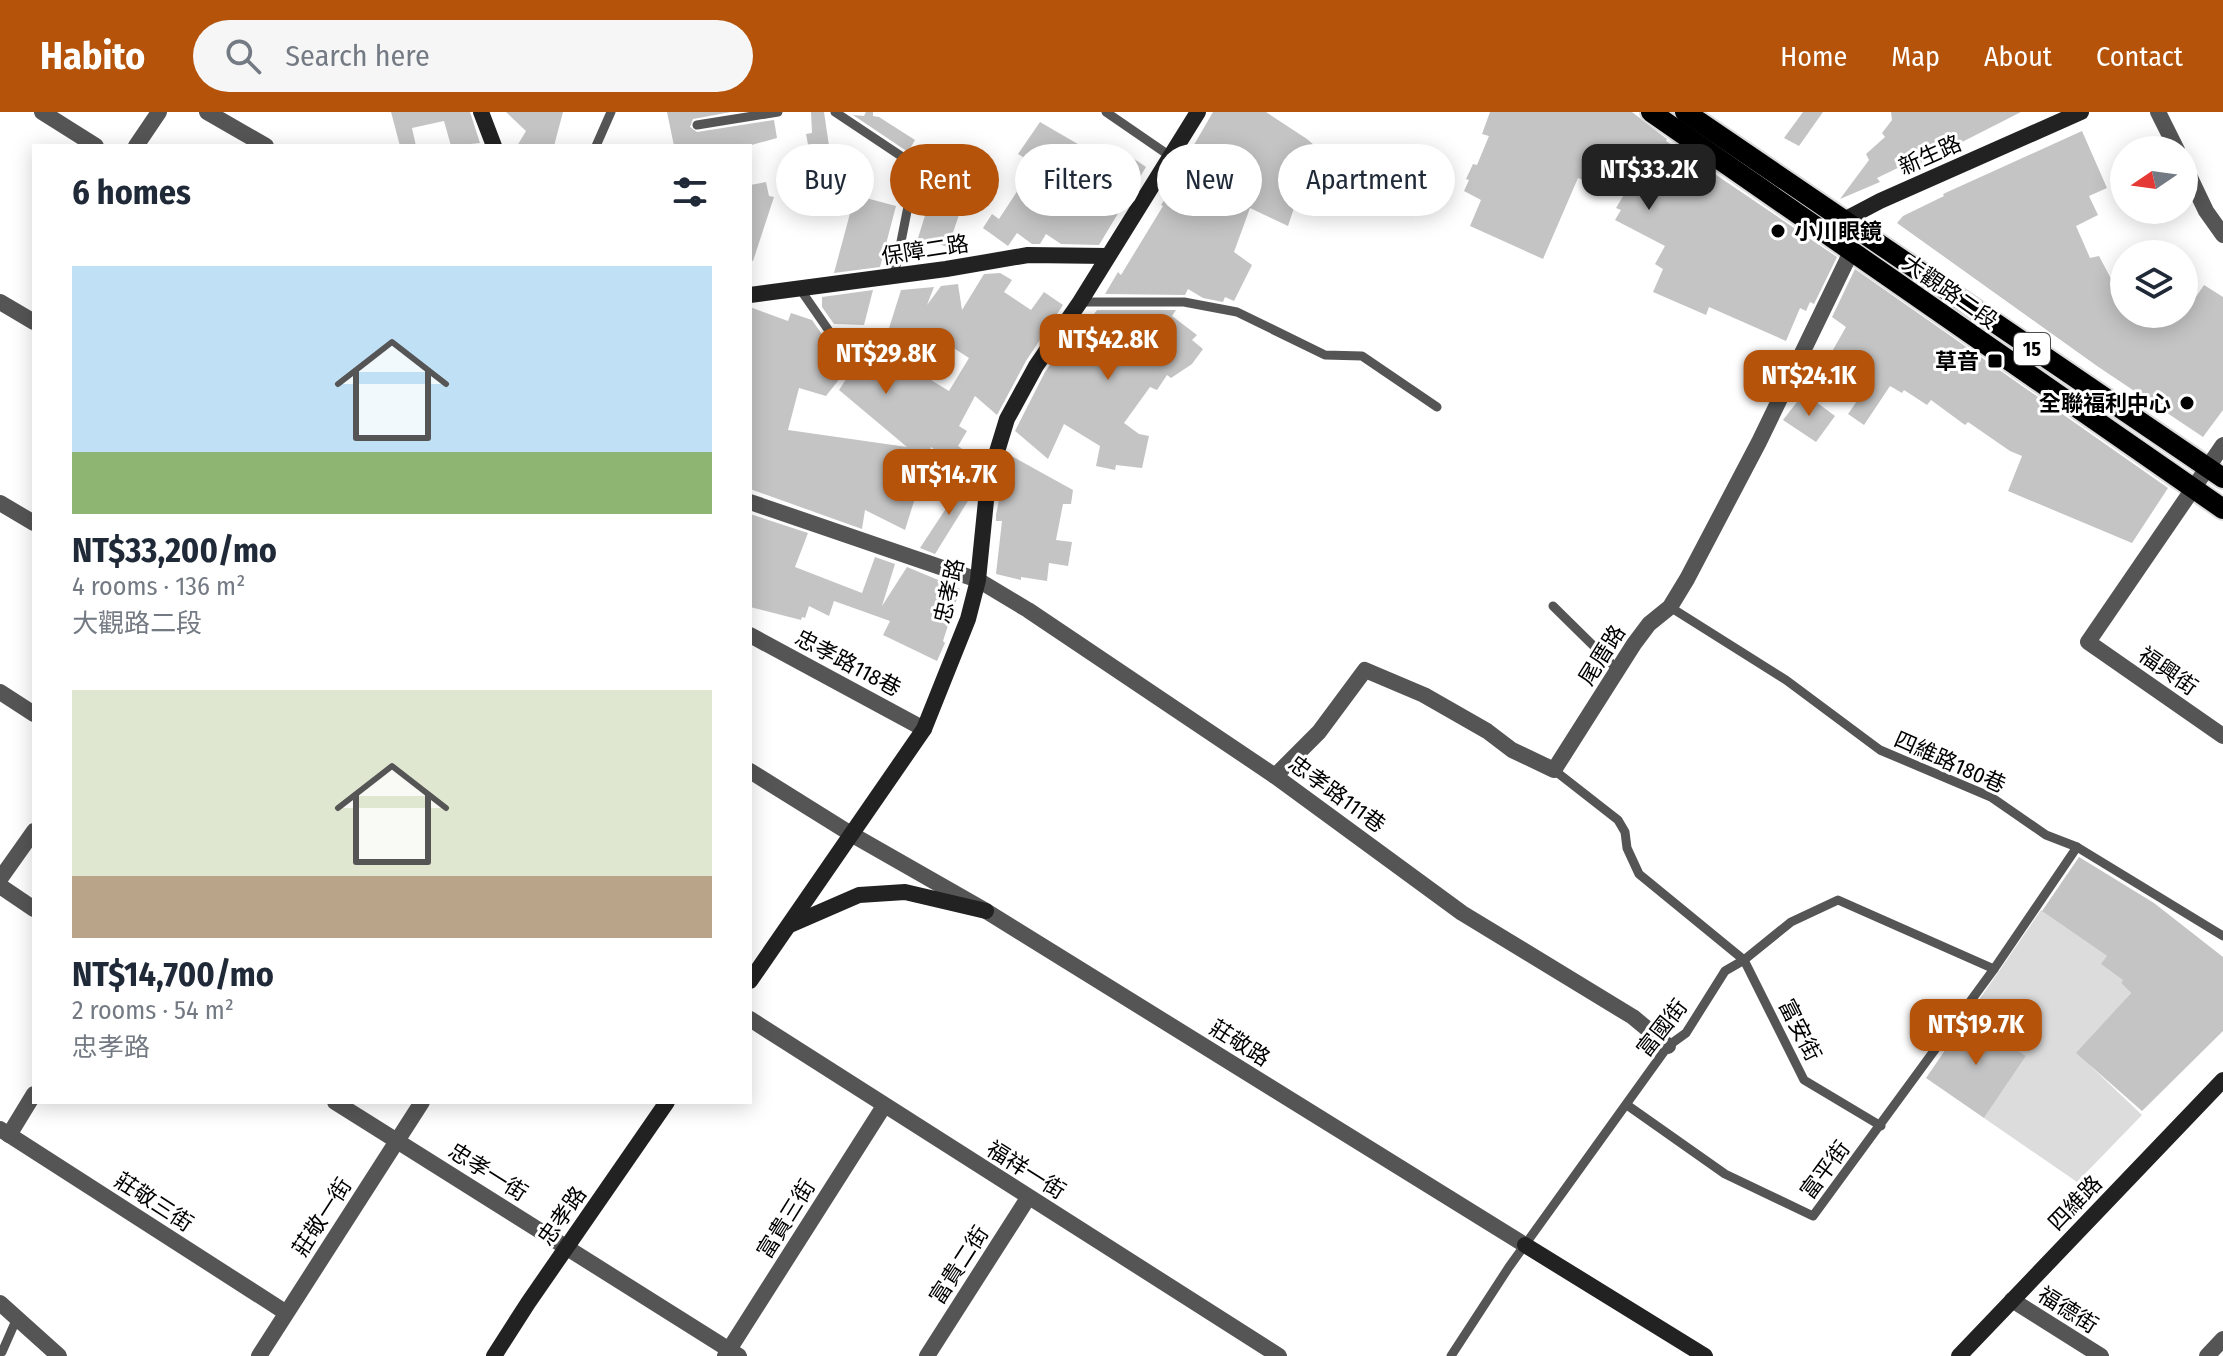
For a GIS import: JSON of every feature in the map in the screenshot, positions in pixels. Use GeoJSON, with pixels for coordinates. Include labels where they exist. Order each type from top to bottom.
{"type":"FeatureCollection","features":[{"type":"Feature","properties":{"kind":"main road","name":"大觀路二段"},"geometry":{"type":"LineString","coordinates":[[1651,112],[2223,509]]}},
{"type":"Feature","properties":{"kind":"main road","name":"大觀路二段"},"geometry":{"type":"LineString","coordinates":[[1685,112],[2215,472]]}},
{"type":"Feature","properties":{"kind":"street"},"geometry":{"type":"LineString","coordinates":[[42,112],[93,144]]}},
{"type":"Feature","properties":{"kind":"street"},"geometry":{"type":"LineString","coordinates":[[137,144],[159,112]]}},
{"type":"Feature","properties":{"kind":"street"},"geometry":{"type":"LineString","coordinates":[[207,112],[263,144]]}},
{"type":"Feature","properties":{"kind":"street"},"geometry":{"type":"LineString","coordinates":[[481,112],[493,144]]}},
{"type":"Feature","properties":{"kind":"street","name":"忠孝路"},"geometry":{"type":"LineString","coordinates":[[1178,144],[1198,112]]}},
{"type":"Feature","properties":{"kind":"street","name":"新生路"},"geometry":{"type":"LineString","coordinates":[[1842,221],[1880,201],[2081,112]]}},
{"type":"Feature","properties":{"kind":"street"},"geometry":{"type":"LineString","coordinates":[[2158,112],[2170,136]]}},
{"type":"Feature","properties":{"kind":"street","name":"忠孝路"},"geometry":{"type":"LineString","coordinates":[[752,978],[924,729],[968,619],[978,580],[988,481],[1007,419],[1036,366],[1157,178]]}},
{"type":"Feature","properties":{"kind":"street"},"geometry":{"type":"LineString","coordinates":[[2198,194],[2223,235]]}},
{"type":"Feature","properties":{"kind":"street"},"geometry":{"type":"LineString","coordinates":[[1842,221],[1851,252]]}},
{"type":"Feature","properties":{"kind":"street","name":"尾厝路"},"geometry":{"type":"LineString","coordinates":[[1554,770],[1649,624],[1670,607],[1759,442],[1851,252]]}},
{"type":"Feature","properties":{"kind":"street","name":"保障二路"},"geometry":{"type":"LineString","coordinates":[[752,295],[894,277],[1028,255],[1108,256]]}},
{"type":"Feature","properties":{"kind":"street"},"geometry":{"type":"LineString","coordinates":[[0,302],[32,317]]}},
{"type":"Feature","properties":{"kind":"street"},"geometry":{"type":"LineString","coordinates":[[2192,489],[2215,472],[2223,445]]}},
{"type":"Feature","properties":{"kind":"street","name":"福興街"},"geometry":{"type":"LineString","coordinates":[[2192,489],[2088,642],[2223,736]]}},
{"type":"Feature","properties":{"kind":"street"},"geometry":{"type":"LineString","coordinates":[[0,503],[32,522]]}},
{"type":"Feature","properties":{"kind":"street","name":"忠孝路111巷"},"geometry":{"type":"LineString","coordinates":[[752,503],[978,580],[1028,610],[1275,776],[1462,913],[1633,1017],[1668,1046]]}},
{"type":"Feature","properties":{"kind":"street","name":"忠孝路118巷"},"geometry":{"type":"LineString","coordinates":[[752,636],[924,729]]}},
{"type":"Feature","properties":{"kind":"street"},"geometry":{"type":"LineString","coordinates":[[1275,776],[1319,732],[1365,670],[1424,695],[1487,731],[1512,750],[1554,770]]}},
{"type":"Feature","properties":{"kind":"street"},"geometry":{"type":"LineString","coordinates":[[0,692],[32,713]]}},
{"type":"Feature","properties":{"kind":"street","name":"莊敬路"},"geometry":{"type":"LineString","coordinates":[[752,772],[851,834],[986,911],[1705,1356]]}},
{"type":"Feature","properties":{"kind":"street"},"geometry":{"type":"LineString","coordinates":[[0,879],[32,834]]}},
{"type":"Feature","properties":{"kind":"street"},"geometry":{"type":"LineString","coordinates":[[0,886],[32,908]]}},
{"type":"Feature","properties":{"kind":"street"},"geometry":{"type":"LineString","coordinates":[[788,926],[859,895],[905,892],[986,911]]}},
{"type":"Feature","properties":{"kind":"street","name":"福祥一街"},"geometry":{"type":"LineString","coordinates":[[752,1020],[1279,1356]]}},
{"type":"Feature","properties":{"kind":"street","name":"四維路"},"geometry":{"type":"LineString","coordinates":[[1959,1356],[2223,1080]]}},
{"type":"Feature","properties":{"kind":"street"},"geometry":{"type":"LineString","coordinates":[[5,1132],[32,1097]]}},
{"type":"Feature","properties":{"kind":"street","name":"忠孝一街"},"geometry":{"type":"LineString","coordinates":[[338,1104],[731,1354]]}},
{"type":"Feature","properties":{"kind":"street","name":"莊敬一街"},"geometry":{"type":"LineString","coordinates":[[259,1356],[421,1104]]}},
{"type":"Feature","properties":{"kind":"street","name":"忠孝路"},"geometry":{"type":"LineString","coordinates":[[494,1356],[666,1104]]}},
{"type":"Feature","properties":{"kind":"street","name":"富貴三街"},"geometry":{"type":"LineString","coordinates":[[731,1354],[884,1106]]}},
{"type":"Feature","properties":{"kind":"street","name":"莊敬三街"},"geometry":{"type":"LineString","coordinates":[[5,1132],[285,1312]]}},
{"type":"Feature","properties":{"kind":"street","name":"富貴二街"},"geometry":{"type":"LineString","coordinates":[[927,1356],[1028,1198]]}},
{"type":"Feature","properties":{"kind":"street","name":"福德街"},"geometry":{"type":"LineString","coordinates":[[2012,1300],[2101,1356]]}},
{"type":"Feature","properties":{"kind":"street"},"geometry":{"type":"LineString","coordinates":[[0,1303],[59,1356]]}},
{"type":"Feature","properties":{"kind":"street"},"geometry":{"type":"LineString","coordinates":[[2207,1356],[2223,1339]]}},
{"type":"Feature","properties":{"kind":"lane"},"geometry":{"type":"LineString","coordinates":[[597,144],[611,112]]}},
{"type":"Feature","properties":{"kind":"lane"},"geometry":{"type":"LineString","coordinates":[[697,125],[778,112]]}},
{"type":"Feature","properties":{"kind":"lane"},"geometry":{"type":"LineString","coordinates":[[835,112],[916,166],[894,277]]}},
{"type":"Feature","properties":{"kind":"lane"},"geometry":{"type":"LineString","coordinates":[[1106,112],[1157,147]]}},
{"type":"Feature","properties":{"kind":"lane"},"geometry":{"type":"LineString","coordinates":[[800,289],[854,367]]}},
{"type":"Feature","properties":{"kind":"lane"},"geometry":{"type":"LineString","coordinates":[[1080,302],[1184,302],[1237,312],[1325,355],[1362,356],[1437,407]]}},
{"type":"Feature","properties":{"kind":"lane"},"geometry":{"type":"LineString","coordinates":[[1553,606],[1618,670]]}},
{"type":"Feature","properties":{"kind":"lane","name":"四維路180巷"},"geometry":{"type":"LineString","coordinates":[[1670,607],[1786,680],[1880,750],[1991,797],[2046,835],[2077,847],[2223,936]]}},
{"type":"Feature","properties":{"kind":"lane"},"geometry":{"type":"LineString","coordinates":[[1554,770],[1618,820],[1639,874],[1744,960]]}},
{"type":"Feature","properties":{"kind":"lane","name":"富平街"},"geometry":{"type":"LineString","coordinates":[[1627,1105],[1725,1174],[1813,1216],[1994,969],[2077,847]]}},
{"type":"Feature","properties":{"kind":"lane","name":"富國街"},"geometry":{"type":"LineString","coordinates":[[1451,1356],[1525,1245],[1668,1046],[1686,1033],[1725,971],[1744,960],[1791,922],[1838,900],[1994,969]]}},
{"type":"Feature","properties":{"kind":"lane","name":"富安街"},"geometry":{"type":"LineString","coordinates":[[1744,960],[1804,1080],[1881,1126]]}},
{"type":"Feature","properties":{"kind":"lane"},"geometry":{"type":"LineString","coordinates":[[2,1352],[17,1318]]}},
{"type":"Feature","properties":{"kind":"shaded area"},"geometry":{"type":"Polygon","coordinates":[[[2041,910],[2107,956],[2123,980],[2121,983],[2131,993],[2077,1053],[2142,1115],[2077,1182],[1984,1118],[2026,1056],[1968,1016],[2041,910]]]}},
{"type":"Feature","properties":{"kind":"building"},"geometry":{"type":"Polygon","coordinates":[[[391,112],[470,112],[480,143],[450,144],[444,121],[412,128],[416,144],[399,144],[391,112]]]}},
{"type":"Feature","properties":{"kind":"building"},"geometry":{"type":"Polygon","coordinates":[[[506,112],[563,112],[555,144],[518,144],[526,131],[506,112]]]}},
{"type":"Feature","properties":{"kind":"building"},"geometry":{"type":"Polygon","coordinates":[[[667,112],[731,112],[693,119],[690,127],[697,132],[774,120],[777,138],[752,145],[674,144],[667,112]]]}},
{"type":"Feature","properties":{"kind":"building"},"geometry":{"type":"Polygon","coordinates":[[[811,112],[824,112],[829,144],[808,144],[806,134],[812,133],[811,112]]]}},
{"type":"Feature","properties":{"kind":"building"},"geometry":{"type":"Polygon","coordinates":[[[866,112],[873,112],[873,116],[915,140],[913,144],[896,144],[853,115],[864,116],[866,112]]]}},
{"type":"Feature","properties":{"kind":"building"},"geometry":{"type":"Polygon","coordinates":[[[1213,112],[1266,112],[1313,144],[1278,144],[1278,216],[1291,216],[1288,226],[1262,214],[1262,144],[1194,144],[1213,112]]]}},
{"type":"Feature","properties":{"kind":"building"},"geometry":{"type":"Polygon","coordinates":[[[1490,112],[1632,112],[1666,141],[1837,257],[1814,304],[1810,302],[1806,311],[1800,308],[1786,341],[1709,307],[1706,315],[1653,292],[1663,269],[1655,264],[1665,246],[1615,220],[1621,210],[1616,208],[1628,188],[1593,163],[1583,180],[1578,178],[1543,259],[1470,226],[1481,200],[1464,191],[1469,180],[1466,179],[1473,164],[1477,165],[1489,136],[1482,134],[1490,112]]]}},
{"type":"Feature","properties":{"kind":"building"},"geometry":{"type":"Polygon","coordinates":[[[1803,112],[1823,112],[1799,146],[1784,138],[1803,112]]]}},
{"type":"Feature","properties":{"kind":"building"},"geometry":{"type":"Polygon","coordinates":[[[1891,112],[2021,112],[1909,169],[1906,164],[1877,178],[1880,182],[1840,199],[1869,160],[1866,154],[1885,137],[1882,133],[1892,120],[1891,112]]]}},
{"type":"Feature","properties":{"kind":"building"},"geometry":{"type":"Polygon","coordinates":[[[1040,122],[1078,144],[1025,144],[1040,122]]]}},
{"type":"Feature","properties":{"kind":"building"},"geometry":{"type":"Polygon","coordinates":[[[2082,131],[2107,188],[2089,196],[2098,215],[2076,226],[2090,258],[2099,256],[2110,277],[2110,328],[2198,328],[2198,294],[2204,285],[2223,297],[2223,410],[2203,437],[2097,366],[1897,223],[1903,216],[1943,194],[2082,131]]]}},
{"type":"Feature","properties":{"kind":"building"},"geometry":{"type":"Polygon","coordinates":[[[766,182],[769,196],[774,197],[753,261],[752,261],[752,185],[766,182]]]}},
{"type":"Feature","properties":{"kind":"building"},"geometry":{"type":"Polygon","coordinates":[[[1015,195],[1015,216],[1116,216],[1099,245],[1061,244],[1046,234],[1040,244],[1032,244],[1017,233],[1008,246],[983,228],[991,216],[999,219],[1015,195]]]}},
{"type":"Feature","properties":{"kind":"building"},"geometry":{"type":"Polygon","coordinates":[[[874,200],[890,204],[890,216],[893,216],[880,267],[834,273],[849,216],[874,216],[874,200]]]}},
{"type":"Feature","properties":{"kind":"building"},"geometry":{"type":"Polygon","coordinates":[[[925,216],[959,216],[948,247],[918,238],[925,216]]]}},
{"type":"Feature","properties":{"kind":"building"},"geometry":{"type":"Polygon","coordinates":[[[1157,216],[1247,216],[1234,252],[1252,265],[1234,301],[1225,297],[1223,302],[1203,298],[1188,289],[1185,295],[1105,294],[1118,272],[1121,275],[1157,216]]]}},
{"type":"Feature","properties":{"kind":"building"},"geometry":{"type":"Polygon","coordinates":[[[1855,269],[2168,488],[2132,543],[2008,491],[2022,456],[1968,422],[1965,425],[1931,400],[1927,405],[1904,390],[1902,393],[1890,386],[1864,425],[1848,414],[1871,381],[1830,355],[1846,327],[1832,317],[1855,269]]]}},
{"type":"Feature","properties":{"kind":"building"},"geometry":{"type":"Polygon","coordinates":[[[1000,273],[1012,280],[1004,292],[1031,310],[1044,292],[1063,305],[1026,361],[997,415],[975,396],[959,426],[967,431],[958,446],[977,459],[968,473],[931,447],[905,530],[865,510],[862,529],[752,490],[752,308],[788,321],[791,313],[812,320],[835,353],[841,377],[826,396],[799,388],[788,430],[907,447],[839,390],[850,373],[860,371],[858,360],[871,340],[884,344],[901,290],[934,287],[927,305],[941,286],[958,284],[962,310],[984,274],[1000,273]],[[929,332],[908,366],[949,391],[969,358],[929,332]]]}},
{"type":"Feature","properties":{"kind":"building"},"geometry":{"type":"Polygon","coordinates":[[[873,290],[864,325],[834,324],[822,307],[822,297],[873,290]]]}},
{"type":"Feature","properties":{"kind":"building"},"geometry":{"type":"Polygon","coordinates":[[[1097,310],[1176,310],[1172,316],[1197,335],[1192,340],[1203,349],[1192,364],[1171,378],[1167,375],[1157,390],[1150,387],[1124,423],[1139,434],[1149,436],[1142,468],[1116,465],[1115,470],[1096,466],[1100,446],[1064,424],[1048,459],[1015,431],[1045,372],[1079,323],[1097,310]]]}},
{"type":"Feature","properties":{"kind":"building"},"geometry":{"type":"Polygon","coordinates":[[[1804,393],[1835,416],[1816,442],[1783,420],[1804,393]]]}},
{"type":"Feature","properties":{"kind":"building"},"geometry":{"type":"Polygon","coordinates":[[[1008,454],[1073,490],[1071,504],[1063,504],[1056,540],[1072,542],[1068,566],[1049,563],[1047,581],[1021,577],[1021,580],[996,574],[1002,521],[996,521],[996,515],[1008,454]]]}},
{"type":"Feature","properties":{"kind":"building"},"geometry":{"type":"Polygon","coordinates":[[[966,478],[977,485],[976,488],[935,554],[920,548],[966,478]]]}},
{"type":"Feature","properties":{"kind":"building"},"geometry":{"type":"Polygon","coordinates":[[[752,515],[808,533],[795,567],[862,593],[875,557],[895,564],[882,606],[907,567],[960,589],[937,661],[883,635],[890,621],[834,601],[829,616],[809,606],[805,618],[801,620],[752,608],[752,515]]]}},
{"type":"Feature","properties":{"kind":"building"},"geometry":{"type":"Polygon","coordinates":[[[2079,857],[2154,903],[2223,957],[2223,1031],[2142,1111],[2076,1053],[2131,993],[2121,983],[2123,980],[2101,964],[2107,956],[2042,911],[2079,857]]]}},
{"type":"Feature","properties":{"kind":"building"},"geometry":{"type":"Polygon","coordinates":[[[1968,1017],[2026,1056],[1984,1118],[1926,1078],[1968,1017]]]}},
{"type":"Feature","properties":{"kind":"place","name":"小川眼鏡"},"geometry":{"type":"Point","coordinates":[1778,231]}},
{"type":"Feature","properties":{"kind":"place","name":"草音"},"geometry":{"type":"Point","coordinates":[1995,361]}},
{"type":"Feature","properties":{"kind":"place","name":"全聯福利中心"},"geometry":{"type":"Point","coordinates":[2187,403]}}]}
